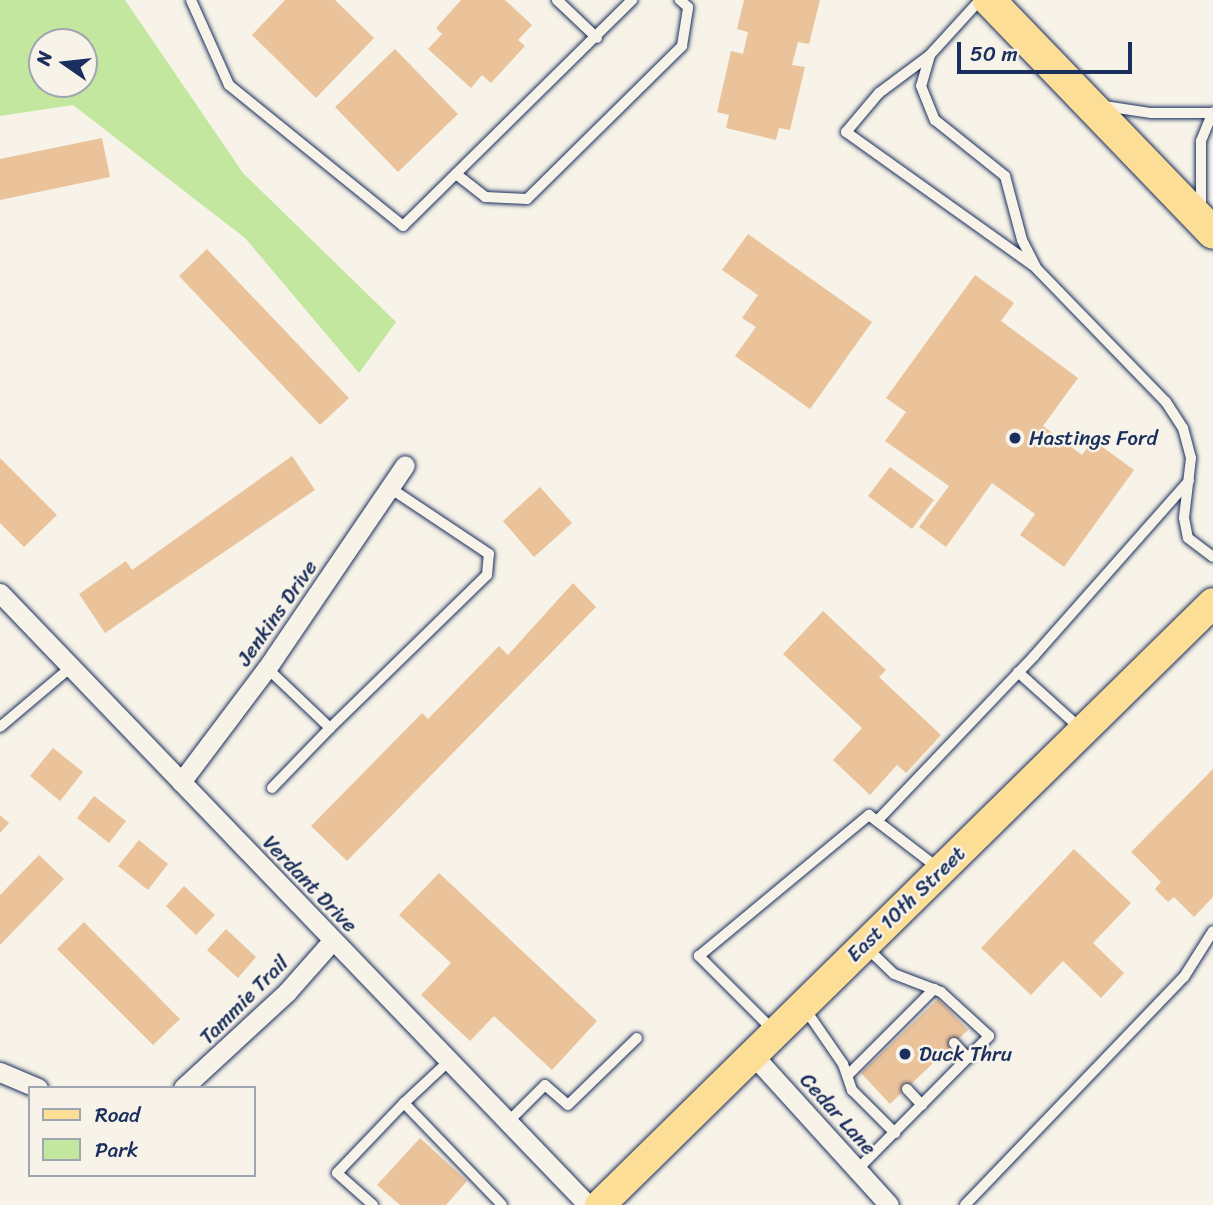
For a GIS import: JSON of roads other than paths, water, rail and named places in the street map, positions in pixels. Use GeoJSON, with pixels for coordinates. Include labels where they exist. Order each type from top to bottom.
{"type":"FeatureCollection","features":[{"type":"Feature","properties":{"kind":"highway"},"geometry":{"type":"LineString","coordinates":[[989,0],[1207,226]]}},
{"type":"Feature","properties":{"kind":"main road","name":"East 10th Street"},"geometry":{"type":"LineString","coordinates":[[600,1205],[1213,603]]}},
{"type":"Feature","properties":{"kind":"street","name":"Jenkins Drive"},"geometry":{"type":"LineString","coordinates":[[181,782],[267,668],[405,466]]}},
{"type":"Feature","properties":{"kind":"street","name":"Verdant Drive"},"geometry":{"type":"LineString","coordinates":[[0,593],[588,1205]]}},
{"type":"Feature","properties":{"kind":"street","name":"Tammie Trail"},"geometry":{"type":"LineString","coordinates":[[185,1086],[287,992],[333,940]]}},
{"type":"Feature","properties":{"kind":"street","name":"Cedar Lane"},"geometry":{"type":"LineString","coordinates":[[753,1055],[889,1205]]}},
{"type":"Feature","properties":{"kind":"street"},"geometry":{"type":"LineString","coordinates":[[0,1072],[33,1086]]}},
{"type":"Feature","properties":{"kind":"lane"},"geometry":{"type":"LineString","coordinates":[[191,0],[229,85],[403,226],[597,38],[632,0]]}},
{"type":"Feature","properties":{"kind":"lane"},"geometry":{"type":"LineString","coordinates":[[557,0],[597,38]]}},
{"type":"Feature","properties":{"kind":"lane"},"geometry":{"type":"LineString","coordinates":[[456,174],[485,197],[527,199],[682,46],[688,8],[680,0]]}},
{"type":"Feature","properties":{"kind":"lane"},"geometry":{"type":"LineString","coordinates":[[980,0],[930,55],[879,93],[846,132],[1036,268],[1166,402],[1183,428],[1190,480],[1184,518],[1188,538],[1213,557]]}},
{"type":"Feature","properties":{"kind":"lane"},"geometry":{"type":"LineString","coordinates":[[930,55],[920,86],[922,100],[935,120],[1005,176],[1022,240],[1036,268]]}},
{"type":"Feature","properties":{"kind":"lane"},"geometry":{"type":"LineString","coordinates":[[1090,104],[1151,113],[1212,112],[1201,141],[1207,226]]}},
{"type":"Feature","properties":{"kind":"lane"},"geometry":{"type":"LineString","coordinates":[[877,821],[1018,672],[1190,480]]}},
{"type":"Feature","properties":{"kind":"lane"},"geometry":{"type":"LineString","coordinates":[[272,788],[487,575],[489,554],[390,488]]}},
{"type":"Feature","properties":{"kind":"lane"},"geometry":{"type":"LineString","coordinates":[[0,727],[71,667]]}},
{"type":"Feature","properties":{"kind":"lane"},"geometry":{"type":"LineString","coordinates":[[267,668],[330,728]]}},
{"type":"Feature","properties":{"kind":"lane"},"geometry":{"type":"LineString","coordinates":[[1018,672],[1083,730]]}},
{"type":"Feature","properties":{"kind":"lane"},"geometry":{"type":"LineString","coordinates":[[776,1032],[699,956],[869,814],[941,870]]}},
{"type":"Feature","properties":{"kind":"lane"},"geometry":{"type":"LineString","coordinates":[[965,1205],[1184,977],[1213,931]]}},
{"type":"Feature","properties":{"kind":"lane"},"geometry":{"type":"LineString","coordinates":[[858,1170],[989,1036],[934,989],[894,974],[864,945]]}},
{"type":"Feature","properties":{"kind":"lane"},"geometry":{"type":"LineString","coordinates":[[848,1075],[872,1057],[921,1009],[934,989]]}},
{"type":"Feature","properties":{"kind":"lane"},"geometry":{"type":"LineString","coordinates":[[803,1006],[848,1075],[852,1090],[895,1133]]}},
{"type":"Feature","properties":{"kind":"lane"},"geometry":{"type":"LineString","coordinates":[[508,1122],[545,1085],[568,1105],[637,1038]]}},
{"type":"Feature","properties":{"kind":"lane"},"geometry":{"type":"LineString","coordinates":[[954,1043],[968,1058]]}},
{"type":"Feature","properties":{"kind":"lane"},"geometry":{"type":"LineString","coordinates":[[373,1205],[337,1173],[449,1060]]}},
{"type":"Feature","properties":{"kind":"lane"},"geometry":{"type":"LineString","coordinates":[[906,1088],[922,1105]]}},
{"type":"Feature","properties":{"kind":"lane"},"geometry":{"type":"LineString","coordinates":[[404,1103],[502,1205]]}},
{"type":"Feature","properties":{"kind":"place","name":"Hastings Ford"},"geometry":{"type":"Point","coordinates":[1015,438]}},
{"type":"Feature","properties":{"kind":"place","name":"Duck Thru"},"geometry":{"type":"Point","coordinates":[905,1054]}}]}
